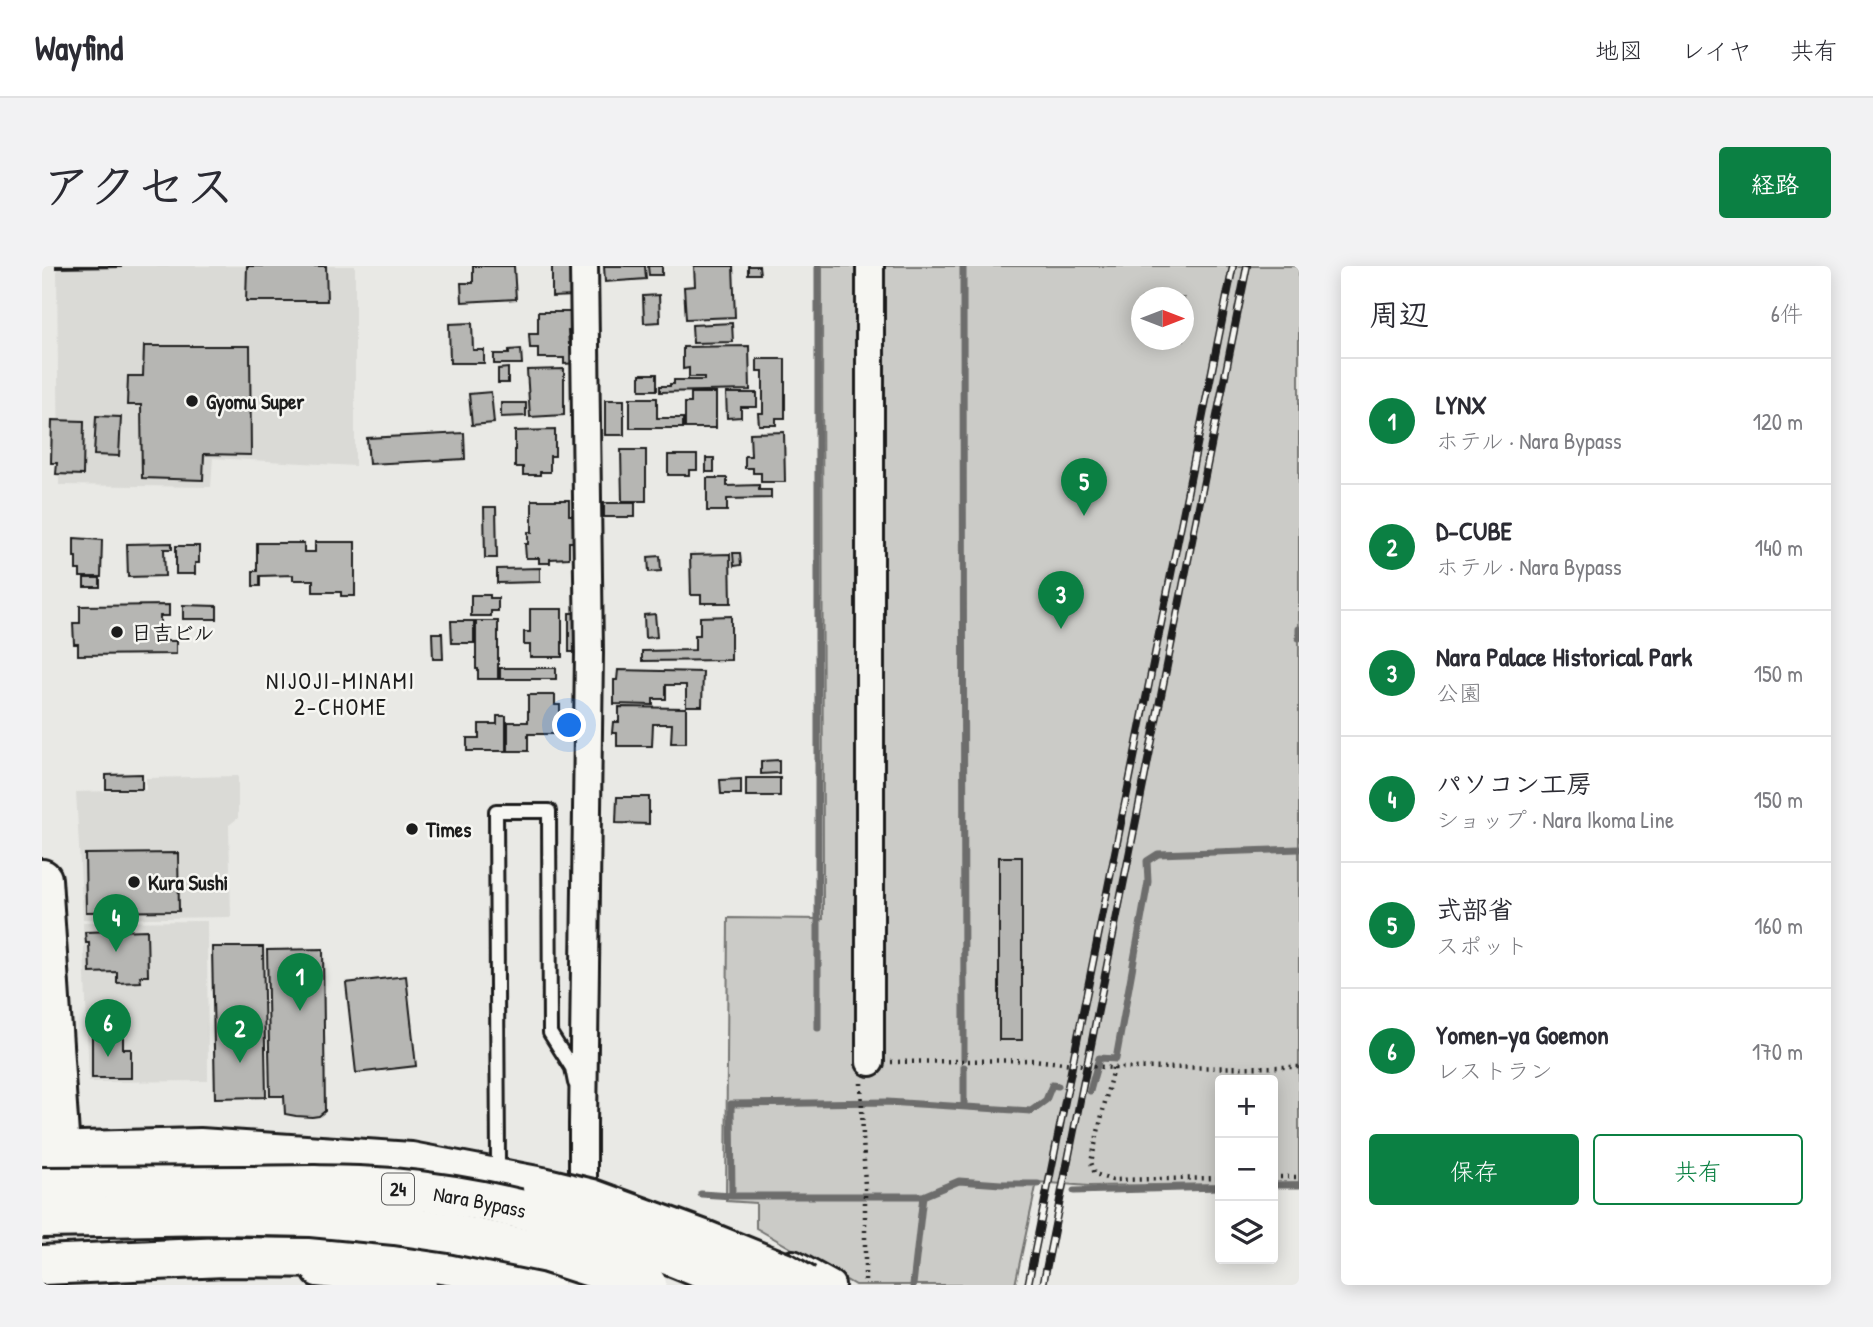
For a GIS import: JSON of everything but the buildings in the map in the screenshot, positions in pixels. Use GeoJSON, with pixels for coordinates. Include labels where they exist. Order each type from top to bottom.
{"type":"FeatureCollection","features":[{"type":"Feature","properties":{"kind":"main road"},"geometry":{"type":"LineString","coordinates":[[42,879],[55,1271],[224,1257],[358,1258],[429,1262],[491,1272],[545,1285]]}},
{"type":"Feature","properties":{"kind":"main road"},"geometry":{"type":"LineString","coordinates":[[51,1152],[200,1148]]}},
{"type":"Feature","properties":{"kind":"main road","name":"24"},"geometry":{"type":"LineString","coordinates":[[200,1148],[411,1162],[542,1187],[592,1199],[692,1236],[783,1272],[805,1285]]}},
{"type":"Feature","properties":{"kind":"main road","name":"Nara Bypass"},"geometry":{"type":"LineString","coordinates":[[42,1187],[323,1185],[405,1190],[482,1201],[624,1238],[738,1285]]}},
{"type":"Feature","properties":{"kind":"main road","name":"Nara Bypass"},"geometry":{"type":"LineString","coordinates":[[42,1218],[216,1215],[311,1217],[395,1225],[547,1253],[647,1285]]}},
{"type":"Feature","properties":{"kind":"street"},"geometry":{"type":"LineString","coordinates":[[577,1285],[583,1179],[589,653],[584,266]]}},
{"type":"Feature","properties":{"kind":"street"},"geometry":{"type":"LineString","coordinates":[[870,266],[870,1062]]}},
{"type":"Feature","properties":{"kind":"street"},"geometry":{"type":"LineString","coordinates":[[200,1148],[254,1139],[379,1143],[498,1160],[583,1179],[656,1203],[751,1242],[831,1285]]}},
{"type":"Feature","properties":{"kind":"street"},"geometry":{"type":"LineString","coordinates":[[224,1257],[255,1266],[423,1285]]}},
{"type":"Feature","properties":{"kind":"lane"},"geometry":{"type":"LineString","coordinates":[[498,1160],[496,811],[549,811],[550,1033],[572,1068],[583,1124]]}},
{"type":"Feature","properties":{"kind":"path"},"geometry":{"type":"LineString","coordinates":[[870,1062],[1034,1060],[1113,1068],[1299,1067]]}},
{"type":"Feature","properties":{"kind":"path"},"geometry":{"type":"LineString","coordinates":[[1113,1068],[1091,1162],[1095,1174],[1112,1180],[1215,1178]]}},
{"type":"Feature","properties":{"kind":"path"},"geometry":{"type":"LineString","coordinates":[[861,1093],[865,1285]]}},
{"type":"Feature","properties":{"kind":"path"},"geometry":{"type":"LineString","coordinates":[[1278,1177],[1299,1177]]}},
{"type":"Feature","properties":{"kind":"shaded area"},"geometry":{"type":"Polygon","coordinates":[[[57,266],[355,266],[355,466],[213,458],[211,487],[59,485],[57,266]]]}},
{"type":"Feature","properties":{"kind":"shaded area"},"geometry":{"type":"Polygon","coordinates":[[[822,266],[1299,266],[1299,1182],[1278,1183],[1278,1075],[1215,1075],[1215,1184],[1089,1186],[1037,1182],[1015,1285],[855,1285],[756,1228],[756,1203],[726,1201],[728,918],[823,919],[822,266]]]}},
{"type":"Feature","properties":{"kind":"shaded area"},"geometry":{"type":"Polygon","coordinates":[[[238,776],[238,818],[229,825],[231,917],[83,919],[76,792],[146,790],[146,778],[238,776]]]}},
{"type":"Feature","properties":{"kind":"shaded area"},"geometry":{"type":"Polygon","coordinates":[[[207,921],[208,1081],[89,1082],[83,922],[207,921]]]}},
{"type":"Feature","properties":{"kind":"waterway"},"geometry":{"type":"LineString","coordinates":[[818,266],[818,1028]]}},
{"type":"Feature","properties":{"kind":"waterway"},"geometry":{"type":"LineString","coordinates":[[963,266],[964,1058]]}},
{"type":"Feature","properties":{"kind":"waterway"},"geometry":{"type":"LineString","coordinates":[[1299,629],[1299,638]]}},
{"type":"Feature","properties":{"kind":"waterway"},"geometry":{"type":"LineString","coordinates":[[1090,1091],[1099,1058],[1116,1059],[1148,882],[1147,861],[1158,854],[1299,849]]}},
{"type":"Feature","properties":{"kind":"waterway"},"geometry":{"type":"LineString","coordinates":[[964,1067],[964,1107]]}},
{"type":"Feature","properties":{"kind":"waterway"},"geometry":{"type":"LineString","coordinates":[[732,1196],[731,1104],[887,1102],[1031,1111],[1046,1100],[1052,1085],[1058,1086]]}},
{"type":"Feature","properties":{"kind":"waterway"},"geometry":{"type":"LineString","coordinates":[[701,1194],[923,1196],[959,1181],[1038,1184]]}},
{"type":"Feature","properties":{"kind":"waterway"},"geometry":{"type":"LineString","coordinates":[[1278,1185],[1299,1185]]}},
{"type":"Feature","properties":{"kind":"waterway"},"geometry":{"type":"LineString","coordinates":[[1074,1191],[1215,1187]]}},
{"type":"Feature","properties":{"kind":"waterway"},"geometry":{"type":"LineString","coordinates":[[913,1285],[923,1196]]}},
{"type":"Feature","properties":{"kind":"railway"},"geometry":{"type":"LineString","coordinates":[[1028,1285],[1233,266]]}},
{"type":"Feature","properties":{"kind":"railway"},"geometry":{"type":"LineString","coordinates":[[1043,1285],[1247,266]]}},
{"type":"Feature","properties":{"kind":"place","name":"Gyomu Super"},"geometry":{"type":"Point","coordinates":[192,401]}},
{"type":"Feature","properties":{"kind":"place","name":"式部省"},"geometry":{"type":"Point","coordinates":[1084,516]}},
{"type":"Feature","properties":{"kind":"place","name":"Nara Palace Historical Park"},"geometry":{"type":"Point","coordinates":[1061,629]}},
{"type":"Feature","properties":{"kind":"place","name":"日吉ビル"},"geometry":{"type":"Point","coordinates":[117,632]}},
{"type":"Feature","properties":{"kind":"place","name":"Times"},"geometry":{"type":"Point","coordinates":[412,829]}},
{"type":"Feature","properties":{"kind":"place","name":"Kura Sushi"},"geometry":{"type":"Point","coordinates":[134,882]}},
{"type":"Feature","properties":{"kind":"place","name":"パソコン工房"},"geometry":{"type":"Point","coordinates":[116,952]}},
{"type":"Feature","properties":{"kind":"place","name":"LYNX"},"geometry":{"type":"Point","coordinates":[300,1011]}},
{"type":"Feature","properties":{"kind":"place","name":"Yomen-ya Goemon"},"geometry":{"type":"Point","coordinates":[108,1057]}},
{"type":"Feature","properties":{"kind":"place","name":"D-CUBE"},"geometry":{"type":"Point","coordinates":[240,1063]}},
{"type":"Feature","properties":{"kind":"district","name":"NIJOJI-MINAMI 2-CHOME"},"geometry":{"type":"Point","coordinates":[341,693]}}]}
